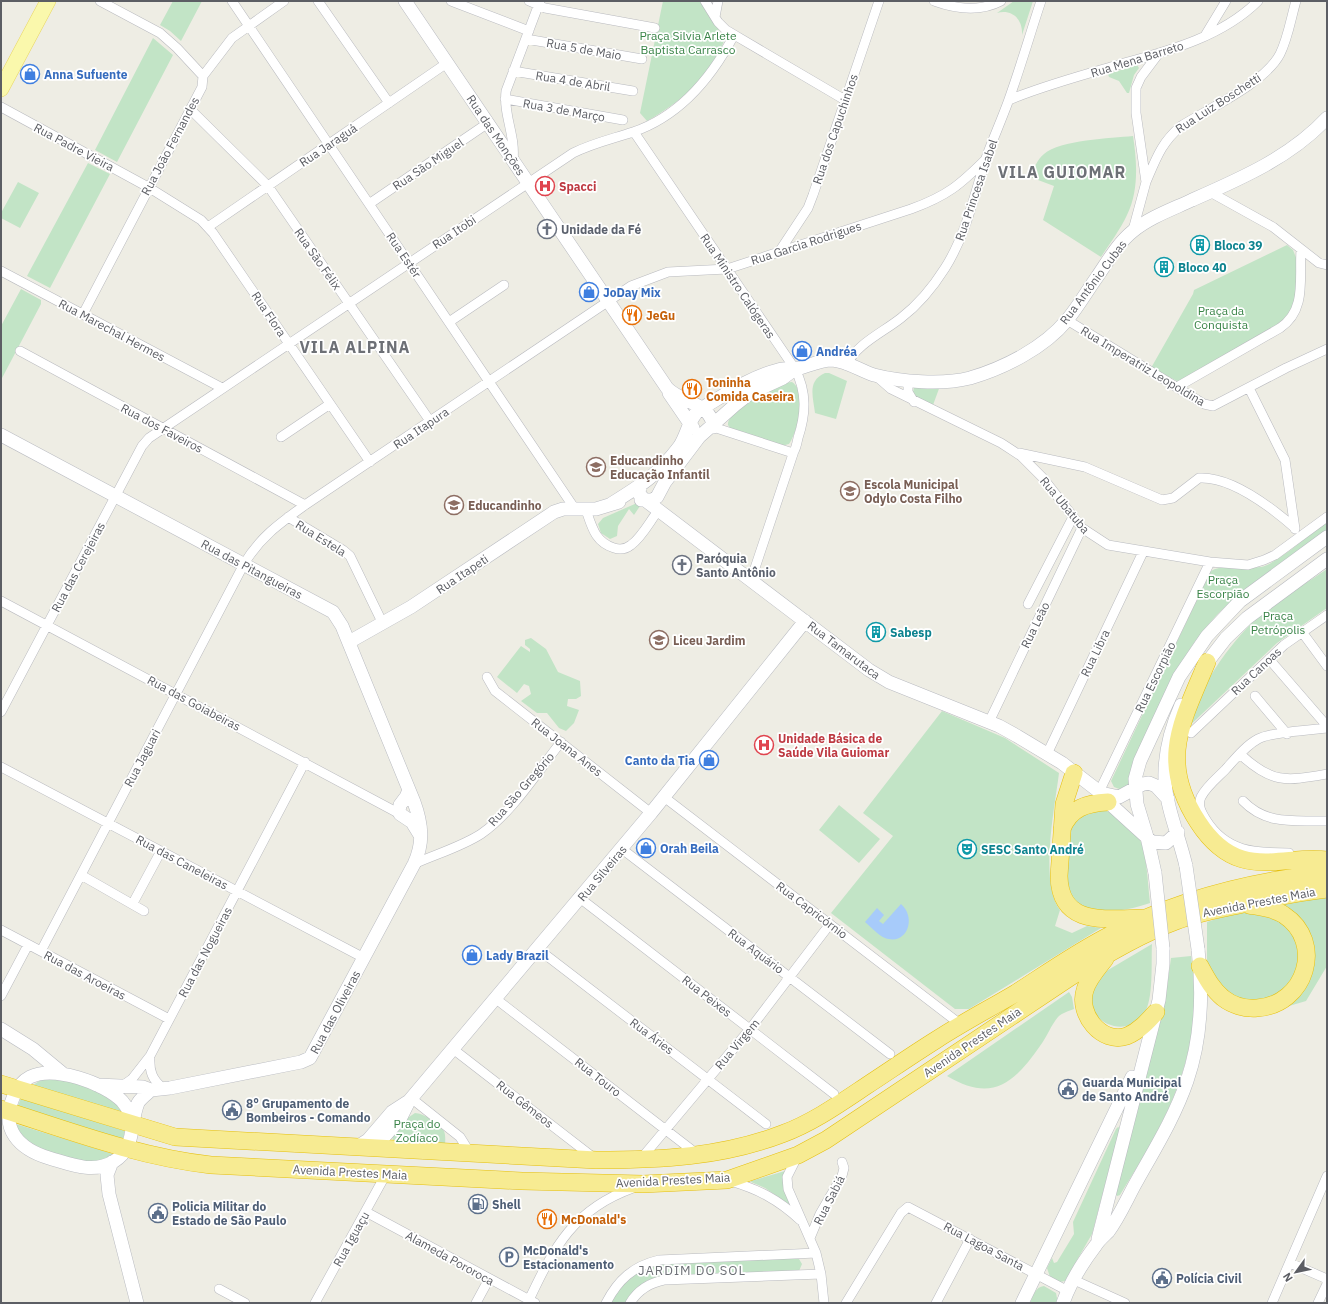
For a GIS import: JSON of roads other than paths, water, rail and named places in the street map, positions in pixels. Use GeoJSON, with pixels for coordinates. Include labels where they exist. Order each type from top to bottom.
{"type":"FeatureCollection","features":[{"type":"Feature","properties":{"kind":"highway"},"geometry":{"type":"LineString","coordinates":[[1207,662],[1183,717],[1177,741],[1177,770],[1179,781],[1195,817],[1214,842],[1235,856],[1253,861],[1267,862],[1327,860]]}},
{"type":"Feature","properties":{"kind":"highway"},"geometry":{"type":"LineString","coordinates":[[1074,773],[1065,798],[1062,829],[1059,886],[1063,899],[1069,907],[1078,914],[1092,918],[1148,917]]}},
{"type":"Feature","properties":{"kind":"highway"},"geometry":{"type":"LineString","coordinates":[[1062,829],[1065,820],[1078,809],[1092,803],[1103,795]]}},
{"type":"Feature","properties":{"kind":"highway","name":"Avenida Prestes Maia"},"geometry":{"type":"LineString","coordinates":[[9,1087],[134,1126],[175,1137],[357,1147],[467,1147],[590,1154],[640,1160],[699,1156],[747,1146],[798,1128],[844,1101],[954,1020],[1014,994],[1084,949],[1148,917],[1202,897],[1237,888],[1267,881],[1327,873]]}},
{"type":"Feature","properties":{"kind":"highway","name":"Avenida Prestes Maia"},"geometry":{"type":"LineString","coordinates":[[4,1110],[128,1149],[174,1160],[218,1166],[643,1184],[727,1180],[798,1155],[842,1131],[1110,952],[1175,922],[1215,909],[1271,897],[1327,889]]}},
{"type":"Feature","properties":{"kind":"highway"},"geometry":{"type":"LineString","coordinates":[[1199,956],[1217,992],[1237,1006],[1250,1009],[1265,1008],[1278,1004],[1296,989],[1303,975],[1306,960],[1305,946],[1298,931],[1290,920],[1275,910],[1243,904]]}},
{"type":"Feature","properties":{"kind":"highway"},"geometry":{"type":"LineString","coordinates":[[1110,952],[1093,975],[1085,990],[1085,1009],[1091,1022],[1106,1035],[1123,1037],[1135,1031],[1156,1012]]}},
{"type":"Feature","properties":{"kind":"highway"},"geometry":{"type":"LineString","coordinates":[[342,1171],[360,1162],[375,1147]]}},
{"type":"Feature","properties":{"kind":"main road"},"geometry":{"type":"LineString","coordinates":[[1,90],[48,1]]}},
{"type":"Feature","properties":{"kind":"street"},"geometry":{"type":"LineString","coordinates":[[100,1],[166,38],[203,76]]}},
{"type":"Feature","properties":{"kind":"street","name":"Rua Estér"},"geometry":{"type":"LineString","coordinates":[[232,1],[490,382],[581,510],[596,536],[606,545],[617,549],[627,548],[634,543],[662,513]]}},
{"type":"Feature","properties":{"kind":"street","name":"Rua João Fernandes"},"geometry":{"type":"LineString","coordinates":[[83,314],[148,187],[202,87],[203,76],[232,38],[248,25],[284,1]]}},
{"type":"Feature","properties":{"kind":"street"},"geometry":{"type":"LineString","coordinates":[[318,1],[389,103]]}},
{"type":"Feature","properties":{"kind":"street","name":"Rua das Monções"},"geometry":{"type":"LineString","coordinates":[[405,1],[690,424]]}},
{"type":"Feature","properties":{"kind":"street","name":"Rua 5 de Maio"},"geometry":{"type":"LineString","coordinates":[[451,1],[528,35],[642,59]]}},
{"type":"Feature","properties":{"kind":"street"},"geometry":{"type":"LineString","coordinates":[[529,1],[539,3],[545,8],[655,28]]}},
{"type":"Feature","properties":{"kind":"street"},"geometry":{"type":"LineString","coordinates":[[705,1],[722,26],[845,100]]}},
{"type":"Feature","properties":{"kind":"street"},"geometry":{"type":"LineString","coordinates":[[715,17],[718,1]]}},
{"type":"Feature","properties":{"kind":"street","name":"Rua dos Capuchinhos"},"geometry":{"type":"LineString","coordinates":[[779,252],[808,208],[879,1]]}},
{"type":"Feature","properties":{"kind":"street"},"geometry":{"type":"LineString","coordinates":[[934,1],[966,9],[985,8],[1001,1]]}},
{"type":"Feature","properties":{"kind":"street","name":"Rua Princesa Isabel"},"geometry":{"type":"LineString","coordinates":[[846,365],[851,356],[860,346],[911,310],[938,279],[953,255],[965,228],[986,158],[1009,100],[1041,1]]}},
{"type":"Feature","properties":{"kind":"street"},"geometry":{"type":"LineString","coordinates":[[1206,35],[1226,1]]}},
{"type":"Feature","properties":{"kind":"street","name":"Rua Mena Barreto"},"geometry":{"type":"LineString","coordinates":[[1009,100],[1052,84],[1159,53],[1206,35],[1232,21],[1258,1]]}},
{"type":"Feature","properties":{"kind":"street","name":"Rua Luiz Boschetti"},"geometry":{"type":"LineString","coordinates":[[1133,230],[1146,182],[1160,149],[1172,133],[1181,126],[1247,86],[1275,63],[1284,44],[1296,1]]}},
{"type":"Feature","properties":{"kind":"street"},"geometry":{"type":"LineString","coordinates":[[513,160],[514,145],[505,99],[506,91],[539,3]]}},
{"type":"Feature","properties":{"kind":"street","name":"Rua Itobi"},"geometry":{"type":"LineString","coordinates":[[163,428],[528,182],[588,146],[634,132],[678,107],[701,86],[721,59],[734,34]]}},
{"type":"Feature","properties":{"kind":"street"},"geometry":{"type":"LineString","coordinates":[[1146,182],[1136,113],[1136,94],[1140,77],[1159,53]]}},
{"type":"Feature","properties":{"kind":"street","name":"Rua Jaraguá"},"geometry":{"type":"LineString","coordinates":[[208,227],[447,63]]}},
{"type":"Feature","properties":{"kind":"street","name":"Rua 4 de Abril"},"geometry":{"type":"LineString","coordinates":[[514,71],[633,91]]}},
{"type":"Feature","properties":{"kind":"street","name":"Rua 3 de Março"},"geometry":{"type":"LineString","coordinates":[[505,99],[623,120]]}},
{"type":"Feature","properties":{"kind":"street","name":"Rua Padre Vieira"},"geometry":{"type":"LineString","coordinates":[[1,108],[148,187]]}},
{"type":"Feature","properties":{"kind":"street","name":"Rua São Félix"},"geometry":{"type":"LineString","coordinates":[[190,109],[268,186],[430,421]]}},
{"type":"Feature","properties":{"kind":"street","name":"Rua Antônio Cubas"},"geometry":{"type":"LineString","coordinates":[[703,408],[762,376],[779,369],[795,369],[826,361],[837,361],[875,375],[908,380],[954,380],[968,378],[986,372],[1039,345],[1067,320],[1116,250],[1133,230],[1155,217],[1210,192],[1284,154],[1306,138],[1327,118]]}},
{"type":"Feature","properties":{"kind":"street","name":"Rua São Miguel"},"geometry":{"type":"LineString","coordinates":[[369,204],[488,123]]}},
{"type":"Feature","properties":{"kind":"street","name":"Rua Ministro Calógeras"},"geometry":{"type":"LineString","coordinates":[[634,132],[795,369],[802,386],[804,406],[803,421],[751,580]]}},
{"type":"Feature","properties":{"kind":"street","name":"Rua Garcia Rodrigues"},"geometry":{"type":"LineString","coordinates":[[608,301],[630,286],[657,274],[676,271],[727,269],[911,209],[936,199],[957,187],[986,158]]}},
{"type":"Feature","properties":{"kind":"street","name":"Rua Garcia Rodrigues"},"geometry":{"type":"LineString","coordinates":[[957,187],[979,185]]}},
{"type":"Feature","properties":{"kind":"street","name":"Rua Flora"},"geometry":{"type":"LineString","coordinates":[[148,187],[201,220],[208,227],[370,462]]}},
{"type":"Feature","properties":{"kind":"street"},"geometry":{"type":"LineString","coordinates":[[1210,192],[1274,227],[1319,263],[1327,265]]}},
{"type":"Feature","properties":{"kind":"street"},"geometry":{"type":"LineString","coordinates":[[1177,388],[1280,328],[1291,320],[1300,302],[1301,249]]}},
{"type":"Feature","properties":{"kind":"street","name":"Rua Marechal Hermes"},"geometry":{"type":"LineString","coordinates":[[1,271],[222,388]]}},
{"type":"Feature","properties":{"kind":"street"},"geometry":{"type":"LineString","coordinates":[[449,322],[504,285]]}},
{"type":"Feature","properties":{"kind":"street","name":"Rua Itapura"},"geometry":{"type":"LineString","coordinates":[[244,564],[261,540],[288,517],[608,301]]}},
{"type":"Feature","properties":{"kind":"street","name":"Rua Imperatriz Leopoldina"},"geometry":{"type":"LineString","coordinates":[[1067,320],[1204,404],[1214,406],[1286,368],[1327,349]]}},
{"type":"Feature","properties":{"kind":"street","name":"Rua dos Faveiros"},"geometry":{"type":"LineString","coordinates":[[20,351],[305,505]]}},
{"type":"Feature","properties":{"kind":"street","name":"Rua Antônio Cubas"},"geometry":{"type":"LineString","coordinates":[[660,492],[665,482],[708,430],[750,394],[783,378],[795,369]]}},
{"type":"Feature","properties":{"kind":"street","name":"Rua Ubatuba"},"geometry":{"type":"LineString","coordinates":[[875,375],[891,389],[914,402],[1015,452],[1036,469],[1082,528],[1108,545],[1210,562],[1236,565],[1256,563],[1275,554],[1327,517]]}},
{"type":"Feature","properties":{"kind":"street"},"geometry":{"type":"LineString","coordinates":[[908,380],[908,392],[914,402]]}},
{"type":"Feature","properties":{"kind":"street","name":"Rua das Monções"},"geometry":{"type":"LineString","coordinates":[[667,388],[678,397],[703,408]]}},
{"type":"Feature","properties":{"kind":"street"},"geometry":{"type":"LineString","coordinates":[[1249,388],[1285,460],[1296,539]]}},
{"type":"Feature","properties":{"kind":"street"},"geometry":{"type":"LineString","coordinates":[[281,437],[330,404]]}},
{"type":"Feature","properties":{"kind":"street"},"geometry":{"type":"LineString","coordinates":[[611,504],[659,471],[678,448],[696,413],[703,408],[709,414],[708,430]]}},
{"type":"Feature","properties":{"kind":"street"},"geometry":{"type":"LineString","coordinates":[[690,424],[697,431],[708,430],[793,452]]}},
{"type":"Feature","properties":{"kind":"street","name":"Rua das Cerejeiras"},"geometry":{"type":"LineString","coordinates":[[1,712],[142,446],[149,438],[163,428]]}},
{"type":"Feature","properties":{"kind":"street","name":"Rua das Pitangueiras"},"geometry":{"type":"LineString","coordinates":[[1,435],[333,612],[342,626],[349,642],[407,805],[421,838],[420,851],[414,864]]}},
{"type":"Feature","properties":{"kind":"street"},"geometry":{"type":"LineString","coordinates":[[1015,452],[1085,467],[1162,500],[1173,498],[1199,478],[1216,480],[1263,501],[1295,528]]}},
{"type":"Feature","properties":{"kind":"street"},"geometry":{"type":"LineString","coordinates":[[644,482],[658,484],[662,513]]}},
{"type":"Feature","properties":{"kind":"street"},"geometry":{"type":"LineString","coordinates":[[644,482],[639,494],[645,500]]}},
{"type":"Feature","properties":{"kind":"street"},"geometry":{"type":"LineString","coordinates":[[611,504],[633,500],[652,500],[660,492]]}},
{"type":"Feature","properties":{"kind":"street","name":"Rua Tamarutaca"},"geometry":{"type":"LineString","coordinates":[[645,500],[882,679],[1007,730],[1047,754],[1103,795],[1147,837]]}},
{"type":"Feature","properties":{"kind":"street","name":"Rua Itapeti"},"geometry":{"type":"LineString","coordinates":[[349,642],[411,608],[554,512],[563,509],[596,509],[611,504]]}},
{"type":"Feature","properties":{"kind":"street","name":"Rua Estela"},"geometry":{"type":"LineString","coordinates":[[288,517],[343,550],[350,556],[383,624]]}},
{"type":"Feature","properties":{"kind":"street"},"geometry":{"type":"LineString","coordinates":[[1028,604],[1073,517]]}},
{"type":"Feature","properties":{"kind":"street","name":"Rua Leão"},"geometry":{"type":"LineString","coordinates":[[989,722],[1082,528]]}},
{"type":"Feature","properties":{"kind":"street"},"geometry":{"type":"LineString","coordinates":[[1096,1245],[1144,1052],[1156,1012],[1163,964],[1163,948],[1154,873],[1147,837],[1134,788],[1136,772],[1179,677],[1203,641],[1240,601],[1327,537]]}},
{"type":"Feature","properties":{"kind":"street","name":"Rua Libra"},"geometry":{"type":"LineString","coordinates":[[1047,754],[1143,552]]}},
{"type":"Feature","properties":{"kind":"street"},"geometry":{"type":"LineString","coordinates":[[1068,1291],[1096,1245],[1108,1231],[1152,1154],[1177,1106],[1187,1080],[1193,1058],[1199,1016],[1199,956],[1186,866],[1168,799],[1165,780],[1166,762],[1172,727],[1196,676],[1226,638],[1247,618],[1327,559]]}},
{"type":"Feature","properties":{"kind":"street","name":"Rua Escorpião"},"geometry":{"type":"LineString","coordinates":[[1103,795],[1210,562]]}},
{"type":"Feature","properties":{"kind":"street","name":"Rua Jaguari"},"geometry":{"type":"LineString","coordinates":[[41,951],[244,564]]}},
{"type":"Feature","properties":{"kind":"street","name":"Rua das Goiabeiras"},"geometry":{"type":"LineString","coordinates":[[1,601],[387,806],[407,805]]}},
{"type":"Feature","properties":{"kind":"street","name":"Rua Canoas"},"geometry":{"type":"LineString","coordinates":[[1191,733],[1269,659],[1302,632],[1327,615]]}},
{"type":"Feature","properties":{"kind":"street","name":"Rua Silveiras"},"geometry":{"type":"LineString","coordinates":[[375,1147],[400,1119],[410,1100],[652,813],[805,621]]}},
{"type":"Feature","properties":{"kind":"street"},"geometry":{"type":"LineString","coordinates":[[1302,632],[1327,666]]}},
{"type":"Feature","properties":{"kind":"street"},"geometry":{"type":"LineString","coordinates":[[1269,659],[1327,727]]}},
{"type":"Feature","properties":{"kind":"street","name":"Rua Joana Anes"},"geometry":{"type":"LineString","coordinates":[[487,677],[495,691],[652,813]]}},
{"type":"Feature","properties":{"kind":"street"},"geometry":{"type":"LineString","coordinates":[[1255,696],[1287,734]]}},
{"type":"Feature","properties":{"kind":"street"},"geometry":{"type":"LineString","coordinates":[[1327,727],[1272,735],[1258,739],[1240,754],[1201,797],[1200,807],[1212,828],[1234,846],[1260,853],[1327,853]]}},
{"type":"Feature","properties":{"kind":"street","name":"Rua São Gregório"},"geometry":{"type":"LineString","coordinates":[[414,864],[471,839],[491,826],[507,809],[561,742]]}},
{"type":"Feature","properties":{"kind":"street"},"geometry":{"type":"LineString","coordinates":[[1240,754],[1253,766],[1268,776],[1289,779],[1327,774]]}},
{"type":"Feature","properties":{"kind":"street","name":"Rua das Nogueiras"},"geometry":{"type":"LineString","coordinates":[[122,1086],[132,1079],[150,1056],[305,762]]}},
{"type":"Feature","properties":{"kind":"street","name":"Rua das Caneleiras"},"geometry":{"type":"LineString","coordinates":[[1,767],[364,958]]}},
{"type":"Feature","properties":{"kind":"street"},"geometry":{"type":"LineString","coordinates":[[1103,795],[1119,796],[1143,784],[1154,784],[1168,799]]}},
{"type":"Feature","properties":{"kind":"street","name":"Rua Capricórnio"},"geometry":{"type":"LineString","coordinates":[[664,797],[954,1020]]}},
{"type":"Feature","properties":{"kind":"street"},"geometry":{"type":"LineString","coordinates":[[1243,801],[1254,811],[1274,820],[1327,821]]}},
{"type":"Feature","properties":{"kind":"street"},"geometry":{"type":"LineString","coordinates":[[1147,837],[1152,842],[1162,844],[1170,842],[1178,832]]}},
{"type":"Feature","properties":{"kind":"street","name":"Rua Aquário"},"geometry":{"type":"LineString","coordinates":[[622,849],[890,1054]]}},
{"type":"Feature","properties":{"kind":"street"},"geometry":{"type":"LineString","coordinates":[[133,903],[161,851]]}},
{"type":"Feature","properties":{"kind":"street","name":"Rua das Oliveiras"},"geometry":{"type":"LineString","coordinates":[[97,1085],[143,1087],[157,1090],[306,1061],[313,1054],[414,864]]}},
{"type":"Feature","properties":{"kind":"street"},"geometry":{"type":"LineString","coordinates":[[80,876],[133,903],[144,911]]}},
{"type":"Feature","properties":{"kind":"street","name":"Rua Peixes"},"geometry":{"type":"LineString","coordinates":[[581,898],[834,1094]]}},
{"type":"Feature","properties":{"kind":"street","name":"Rua Virgem"},"geometry":{"type":"LineString","coordinates":[[640,1160],[750,1029],[830,924]]}},
{"type":"Feature","properties":{"kind":"street","name":"Rua das Aroeiras"},"geometry":{"type":"LineString","coordinates":[[1,930],[169,1020]]}},
{"type":"Feature","properties":{"kind":"street"},"geometry":{"type":"LineString","coordinates":[[1,996],[28,945]]}},
{"type":"Feature","properties":{"kind":"street","name":"Rua Áries"},"geometry":{"type":"LineString","coordinates":[[538,949],[766,1124]]}},
{"type":"Feature","properties":{"kind":"street","name":"Rua Touro"},"geometry":{"type":"LineString","coordinates":[[496,999],[699,1156]]}},
{"type":"Feature","properties":{"kind":"street"},"geometry":{"type":"LineString","coordinates":[[1,1029],[27,1045],[62,1073]]}},
{"type":"Feature","properties":{"kind":"street"},"geometry":{"type":"LineString","coordinates":[[27,1045],[32,1052],[36,1063],[33,1073],[29,1077]]}},
{"type":"Feature","properties":{"kind":"street","name":"Rua Gêmeos"},"geometry":{"type":"LineString","coordinates":[[453,1049],[590,1154]]}},
{"type":"Feature","properties":{"kind":"street"},"geometry":{"type":"LineString","coordinates":[[1022,1303],[1144,1052]]}},
{"type":"Feature","properties":{"kind":"street"},"geometry":{"type":"LineString","coordinates":[[84,1168],[103,1166],[112,1162],[128,1149],[138,1103],[157,1090],[157,1084],[150,1072],[150,1056]]}},
{"type":"Feature","properties":{"kind":"street"},"geometry":{"type":"LineString","coordinates":[[109,1194],[98,1177],[84,1168],[29,1150],[14,1134],[4,1110],[9,1087],[29,1077],[50,1072],[62,1073],[97,1085],[110,1092],[123,1102],[128,1109],[134,1126]]}},
{"type":"Feature","properties":{"kind":"street"},"geometry":{"type":"LineString","coordinates":[[410,1100],[467,1147]]}},
{"type":"Feature","properties":{"kind":"street","name":"Rua Silveiras"},"geometry":{"type":"LineString","coordinates":[[357,1147],[368,1140],[392,1112],[410,1100]]}},
{"type":"Feature","properties":{"kind":"street"},"geometry":{"type":"LineString","coordinates":[[798,1155],[787,1182],[790,1195],[816,1253],[821,1274],[824,1303]]}},
{"type":"Feature","properties":{"kind":"street"},"geometry":{"type":"LineString","coordinates":[[112,1162],[108,1175],[109,1194],[137,1303]]}},
{"type":"Feature","properties":{"kind":"street","name":"Rua Sabiá"},"geometry":{"type":"LineString","coordinates":[[810,1238],[820,1214],[842,1176],[844,1168],[842,1162]]}},
{"type":"Feature","properties":{"kind":"street","name":"Rua Iguaçu"},"geometry":{"type":"LineString","coordinates":[[315,1303],[386,1174]]}},
{"type":"Feature","properties":{"kind":"street"},"geometry":{"type":"LineString","coordinates":[[1272,1303],[1327,1176]]}},
{"type":"Feature","properties":{"kind":"street"},"geometry":{"type":"LineString","coordinates":[[727,1180],[752,1188],[773,1198],[804,1224]]}},
{"type":"Feature","properties":{"kind":"street"},"geometry":{"type":"LineString","coordinates":[[531,1302],[553,1252],[570,1228],[591,1210],[616,1195],[643,1184]]}},
{"type":"Feature","properties":{"kind":"street","name":"Rua Lagoa Santa"},"geometry":{"type":"LineString","coordinates":[[846,1303],[901,1213],[906,1208],[914,1209],[1068,1291],[1125,1303]]}},
{"type":"Feature","properties":{"kind":"street","name":"Alameda Pororoca"},"geometry":{"type":"LineString","coordinates":[[366,1212],[531,1302]]}},
{"type":"Feature","properties":{"kind":"street"},"geometry":{"type":"LineString","coordinates":[[936,1303],[970,1239]]}},
{"type":"Feature","properties":{"kind":"street"},"geometry":{"type":"LineString","coordinates":[[606,1303],[622,1279],[636,1268],[659,1260],[816,1253]]}},
{"type":"Feature","properties":{"kind":"street"},"geometry":{"type":"LineString","coordinates":[[1290,1263],[1327,1279]]}},
{"type":"Feature","properties":{"kind":"street"},"geometry":{"type":"LineString","coordinates":[[630,1303],[648,1284],[664,1280],[821,1274]]}},
{"type":"Feature","properties":{"kind":"street"},"geometry":{"type":"LineString","coordinates":[[476,1303],[489,1279]]}},
{"type":"Feature","properties":{"kind":"street"},"geometry":{"type":"LineString","coordinates":[[1318,1303],[1327,1284]]}},
{"type":"Feature","properties":{"kind":"street"},"geometry":{"type":"LineString","coordinates":[[219,1289],[245,1303]]}},
{"type":"Feature","properties":{"kind":"water"},"geometry":{"type":"Polygon","coordinates":[[[901,904],[906,910],[909,923],[904,934],[899,938],[885,938],[865,922],[877,908],[884,915],[879,921],[883,924],[901,904]]]}},
{"type":"Feature","properties":{"kind":"place","name":"Anna Sufuente"},"geometry":{"type":"Point","coordinates":[30,74]}},
{"type":"Feature","properties":{"kind":"place","name":"Spacci"},"geometry":{"type":"Point","coordinates":[545,186]}},
{"type":"Feature","properties":{"kind":"place","name":"Unidade da Fé"},"geometry":{"type":"Point","coordinates":[547,229]}},
{"type":"Feature","properties":{"kind":"place","name":"Bloco 39"},"geometry":{"type":"Point","coordinates":[1200,245]}},
{"type":"Feature","properties":{"kind":"place","name":"Bloco 40"},"geometry":{"type":"Point","coordinates":[1164,267]}},
{"type":"Feature","properties":{"kind":"place","name":"JoDay Mix"},"geometry":{"type":"Point","coordinates":[589,292]}},
{"type":"Feature","properties":{"kind":"place","name":"JeGu"},"geometry":{"type":"Point","coordinates":[632,315]}},
{"type":"Feature","properties":{"kind":"place","name":"Andréa"},"geometry":{"type":"Point","coordinates":[802,351]}},
{"type":"Feature","properties":{"kind":"place","name":"Toninha Comida Caseira"},"geometry":{"type":"Point","coordinates":[692,389]}},
{"type":"Feature","properties":{"kind":"place","name":"Educandinho Educação Infantil"},"geometry":{"type":"Point","coordinates":[596,467]}},
{"type":"Feature","properties":{"kind":"place","name":"Escola Municipal Odylo Costa Filho"},"geometry":{"type":"Point","coordinates":[850,491]}},
{"type":"Feature","properties":{"kind":"place","name":"Educandinho"},"geometry":{"type":"Point","coordinates":[454,505]}},
{"type":"Feature","properties":{"kind":"place","name":"Paróquia Santo Antônio"},"geometry":{"type":"Point","coordinates":[682,565]}},
{"type":"Feature","properties":{"kind":"place","name":"Sabesp"},"geometry":{"type":"Point","coordinates":[876,632]}},
{"type":"Feature","properties":{"kind":"place","name":"Liceu Jardim"},"geometry":{"type":"Point","coordinates":[659,640]}},
{"type":"Feature","properties":{"kind":"place","name":"Unidade Básica de Saúde Vila Guiomar"},"geometry":{"type":"Point","coordinates":[764,745]}},
{"type":"Feature","properties":{"kind":"place","name":"Canto da Tia"},"geometry":{"type":"Point","coordinates":[709,760]}},
{"type":"Feature","properties":{"kind":"place","name":"Orah Beila"},"geometry":{"type":"Point","coordinates":[646,848]}},
{"type":"Feature","properties":{"kind":"place","name":"SESC Santo André"},"geometry":{"type":"Point","coordinates":[967,849]}},
{"type":"Feature","properties":{"kind":"place","name":"Lady Brazil"},"geometry":{"type":"Point","coordinates":[472,955]}},
{"type":"Feature","properties":{"kind":"place","name":"Guarda Municipal de Santo André"},"geometry":{"type":"Point","coordinates":[1068,1089]}},
{"type":"Feature","properties":{"kind":"place","name":"8° Grupamento de Bombeiros - Comando"},"geometry":{"type":"Point","coordinates":[232,1110]}},
{"type":"Feature","properties":{"kind":"place","name":"Shell"},"geometry":{"type":"Point","coordinates":[478,1204]}},
{"type":"Feature","properties":{"kind":"place","name":"Policia Militar do Estado de São Paulo"},"geometry":{"type":"Point","coordinates":[158,1213]}},
{"type":"Feature","properties":{"kind":"place","name":"McDonald's"},"geometry":{"type":"Point","coordinates":[547,1219]}},
{"type":"Feature","properties":{"kind":"place","name":"McDonald's Estacionamento"},"geometry":{"type":"Point","coordinates":[509,1257]}},
{"type":"Feature","properties":{"kind":"place","name":"Polícia Civil"},"geometry":{"type":"Point","coordinates":[1162,1278]}},
{"type":"Feature","properties":{"kind":"district","name":"VILA GUIOMAR"},"geometry":{"type":"Point","coordinates":[1062,172]}},
{"type":"Feature","properties":{"kind":"district","name":"VILA ALPINA"},"geometry":{"type":"Point","coordinates":[355,347]}},
{"type":"Feature","properties":{"kind":"district","name":"JARDIM DO SOL"},"geometry":{"type":"Point","coordinates":[692,1270]}},
{"type":"Feature","properties":{"kind":"park label","name":"Praça Silvia Arlete Baptista Carrasco"},"geometry":{"type":"Point","coordinates":[688,42]}},
{"type":"Feature","properties":{"kind":"park label","name":"Praça da Conquista"},"geometry":{"type":"Point","coordinates":[1221,317]}},
{"type":"Feature","properties":{"kind":"park label","name":"Praça Escorpião"},"geometry":{"type":"Point","coordinates":[1223,586]}},
{"type":"Feature","properties":{"kind":"park label","name":"Praça Petrópolis"},"geometry":{"type":"Point","coordinates":[1278,622]}},
{"type":"Feature","properties":{"kind":"park label","name":"Praça do Zodíaco"},"geometry":{"type":"Point","coordinates":[417,1130]}}]}
